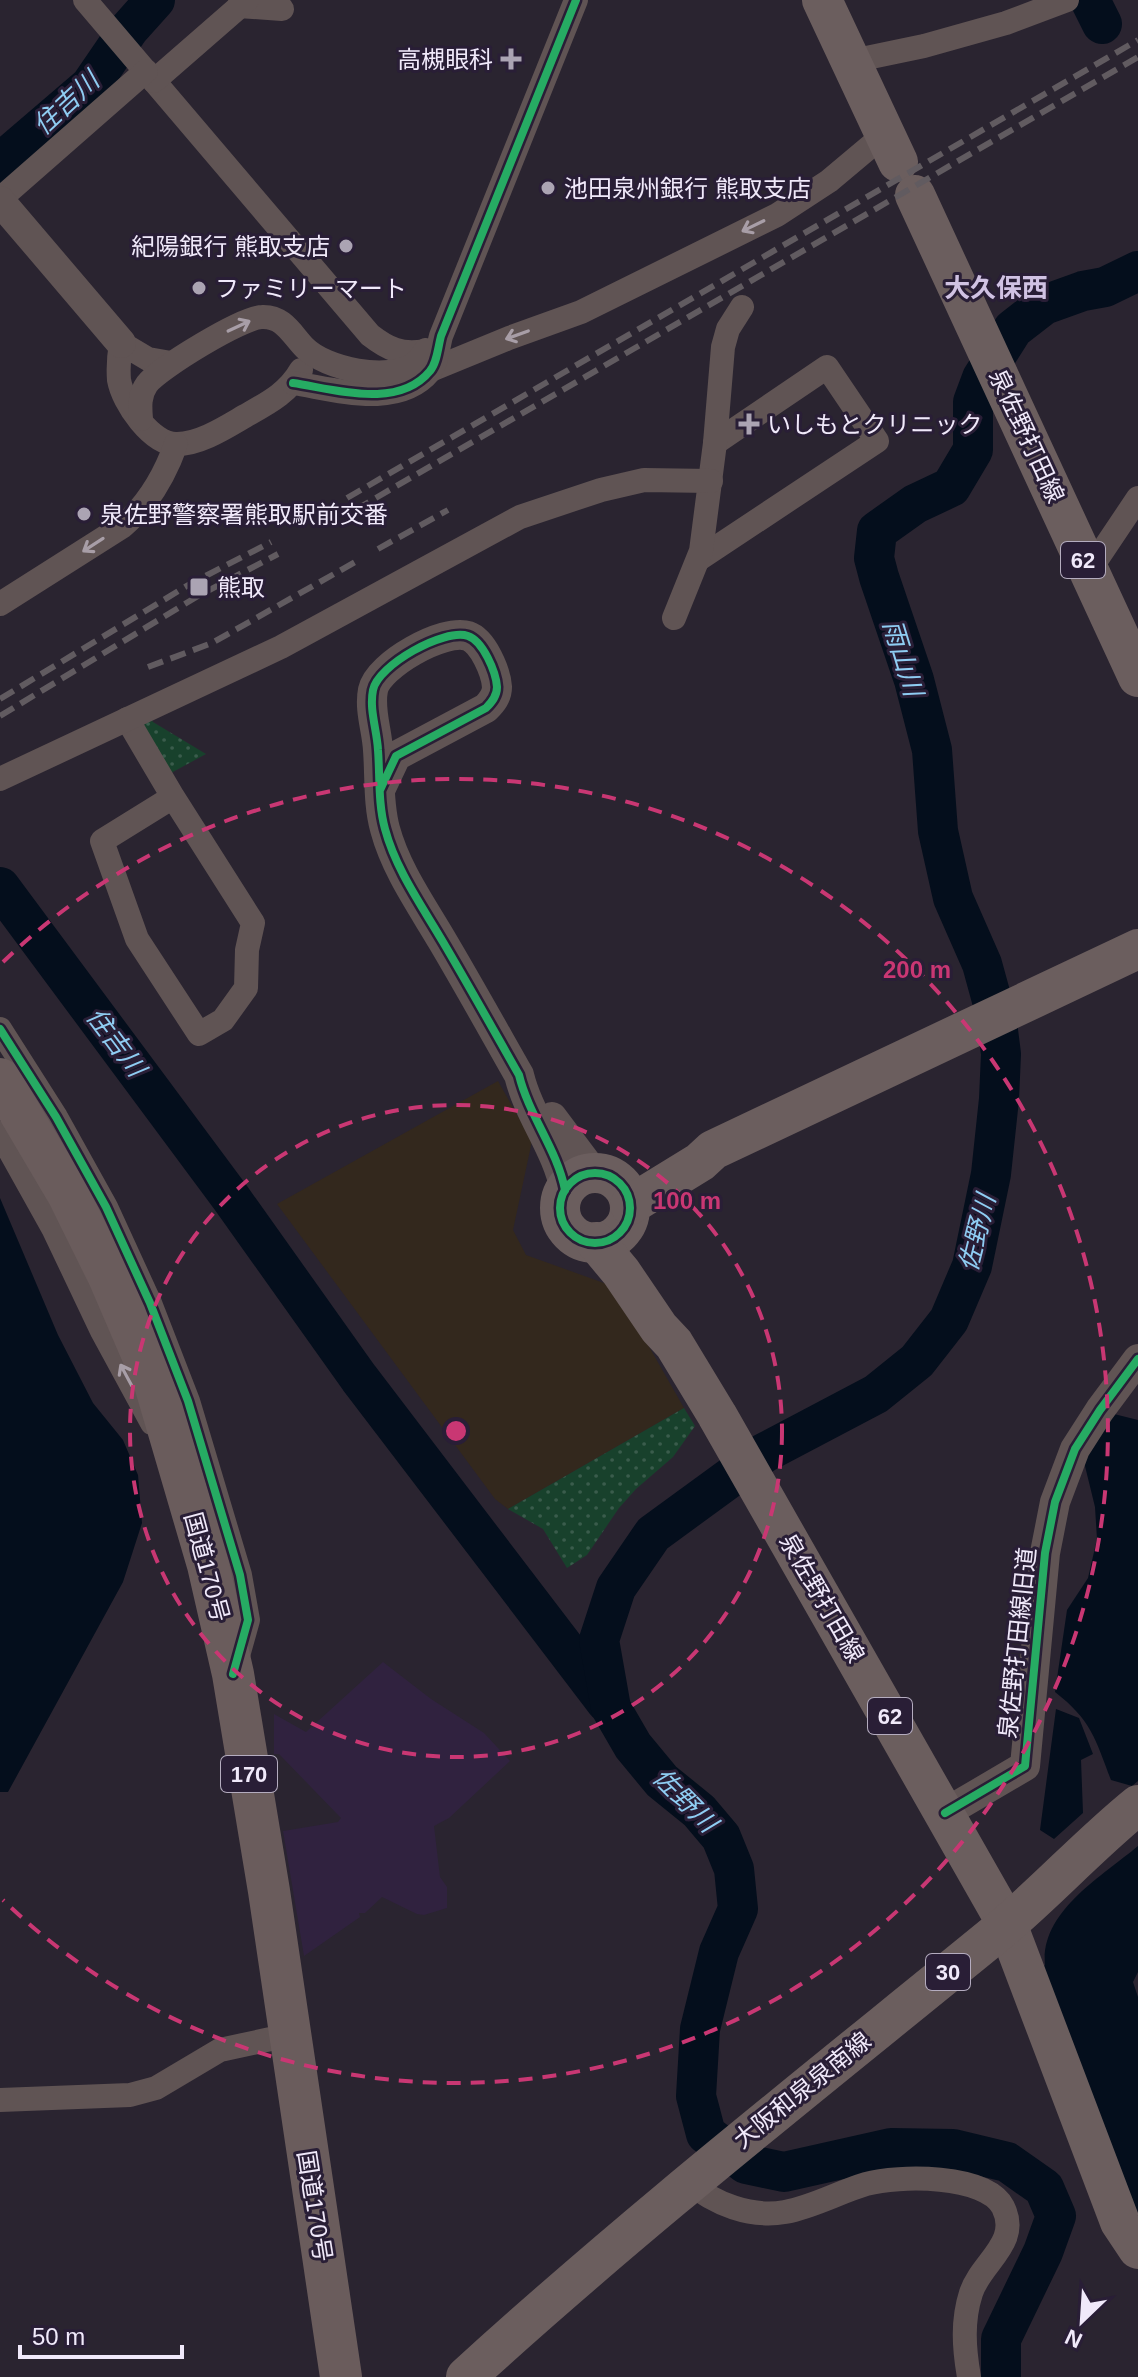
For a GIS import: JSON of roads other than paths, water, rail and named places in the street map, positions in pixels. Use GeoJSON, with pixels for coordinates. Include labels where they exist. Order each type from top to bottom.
{"type":"FeatureCollection","features":[{"type":"Feature","properties":{"kind":"highway","name":"国道170号"},"geometry":{"type":"LineString","coordinates":[[0,1079],[68,1194],[109,1277],[155,1384],[188,1493],[233,1674],[341,2377]]}},
{"type":"Feature","properties":{"kind":"main road","name":"泉佐野打田線"},"geometry":{"type":"LineString","coordinates":[[822,0],[1138,677]]}},
{"type":"Feature","properties":{"kind":"main road"},"geometry":{"type":"LineString","coordinates":[[604,1201],[700,1162],[713,1150],[963,1030],[1135,958]]}},
{"type":"Feature","properties":{"kind":"main road","name":"泉佐野打田線"},"geometry":{"type":"LineString","coordinates":[[604,1201],[621,1272],[659,1328],[674,1344],[729,1435],[1007,1924],[1120,2222],[1138,2249]]}},
{"type":"Feature","properties":{"kind":"main road","name":"大阪和泉泉南線"},"geometry":{"type":"LineString","coordinates":[[466,2377],[697,2176],[1007,1924],[1138,1805]]}},
{"type":"Feature","properties":{"kind":"street"},"geometry":{"type":"LineString","coordinates":[[85,0],[370,335],[397,352],[432,352],[509,338],[581,312],[777,215],[829,181],[900,164]]}},
{"type":"Feature","properties":{"kind":"street"},"geometry":{"type":"LineString","coordinates":[[293,383],[353,394],[379,395],[417,382],[576,0]]}},
{"type":"Feature","properties":{"kind":"street"},"geometry":{"type":"LineString","coordinates":[[852,61],[938,43],[1006,23],[1067,0]]}},
{"type":"Feature","properties":{"kind":"street"},"geometry":{"type":"LineString","coordinates":[[171,363],[148,359],[121,343],[0,200],[144,69],[243,3],[282,9]]}},
{"type":"Feature","properties":{"kind":"street"},"geometry":{"type":"LineString","coordinates":[[674,618],[699,559],[711,481],[723,347],[728,329],[742,307]]}},
{"type":"Feature","properties":{"kind":"street"},"geometry":{"type":"LineString","coordinates":[[141,419],[140,401],[145,386],[171,363],[239,324],[261,317],[277,320],[292,330],[306,349],[350,369],[393,373],[415,364],[432,352]]}},
{"type":"Feature","properties":{"kind":"street"},"geometry":{"type":"LineString","coordinates":[[350,369],[365,364],[370,354],[370,335]]}},
{"type":"Feature","properties":{"kind":"street"},"geometry":{"type":"LineString","coordinates":[[121,343],[120,382],[126,398],[150,434],[161,441],[176,444],[193,441],[235,422],[279,397],[303,367],[306,349]]}},
{"type":"Feature","properties":{"kind":"street"},"geometry":{"type":"LineString","coordinates":[[699,559],[877,441],[827,367],[715,443]]}},
{"type":"Feature","properties":{"kind":"street"},"geometry":{"type":"LineString","coordinates":[[3,595],[123,526],[137,514],[171,460],[176,444]]}},
{"type":"Feature","properties":{"kind":"street"},"geometry":{"type":"LineString","coordinates":[[0,779],[281,647],[520,517],[601,490],[644,480],[711,481]]}},
{"type":"Feature","properties":{"kind":"street"},"geometry":{"type":"LineString","coordinates":[[1089,571],[1138,498]]}},
{"type":"Feature","properties":{"kind":"street"},"geometry":{"type":"LineString","coordinates":[[380,790],[396,756],[486,708],[495,698],[497,687],[493,671],[479,644],[468,636],[447,635],[393,663],[373,687],[372,707],[378,746],[380,790],[385,830],[401,870],[519,1075],[524,1095],[562,1172],[604,1201]]}},
{"type":"Feature","properties":{"kind":"street"},"geometry":{"type":"LineString","coordinates":[[127,719],[253,923],[247,950],[246,988],[223,1020],[199,1034],[137,939],[102,841],[173,797]]}},
{"type":"Feature","properties":{"kind":"street"},"geometry":{"type":"LineString","coordinates":[[0,1029],[56,1117],[106,1207],[150,1303],[188,1401],[240,1575],[248,1620],[233,1674]]}},
{"type":"Feature","properties":{"kind":"street"},"geometry":{"type":"LineString","coordinates":[[0,1133],[28,1181],[102,1331],[188,1493]]}},
{"type":"Feature","properties":{"kind":"street","name":"泉佐野打田線旧道"},"geometry":{"type":"LineString","coordinates":[[945,1813],[1025,1766],[1045,1553],[1055,1502],[1075,1449],[1138,1359]]}},
{"type":"Feature","properties":{"kind":"street"},"geometry":{"type":"LineString","coordinates":[[0,2100],[130,2095],[156,2088],[220,2050],[289,2035]]}},
{"type":"Feature","properties":{"kind":"street"},"geometry":{"type":"LineString","coordinates":[[697,2176],[723,2204],[754,2213],[784,2212],[869,2183],[962,2181],[989,2191],[1002,2204],[1009,2224],[1005,2239],[972,2288],[967,2307],[964,2347],[969,2377]]}},
{"type":"Feature","properties":{"kind":"water"},"geometry":{"type":"Polygon","coordinates":[[[0,1198],[58,1335],[93,1403],[123,1440],[138,1475],[142,1523],[123,1582],[8,1792],[0,1792],[0,1198]]]}},
{"type":"Feature","properties":{"kind":"water"},"geometry":{"type":"Polygon","coordinates":[[[1114,1414],[1138,1420],[1138,1781],[1132,1786],[1111,1780],[1101,1752],[1084,1721],[1055,1692],[1067,1610],[1088,1578],[1097,1539],[1095,1507],[1084,1462],[1114,1414]]]}},
{"type":"Feature","properties":{"kind":"water"},"geometry":{"type":"Polygon","coordinates":[[[1056,1709],[1079,1718],[1093,1754],[1081,1760],[1083,1813],[1054,1839],[1040,1830],[1056,1709]]]}},
{"type":"Feature","properties":{"kind":"water"},"geometry":{"type":"Polygon","coordinates":[[[1138,1846],[1138,1972],[1133,1982],[1138,1997],[1138,2214],[1039,1971],[1045,1965],[1046,1946],[1052,1928],[1062,1912],[1091,1883],[1138,1846]]]}},
{"type":"Feature","properties":{"kind":"waterway","name":"住吉川"},"geometry":{"type":"LineString","coordinates":[[0,163],[90,86],[129,29],[155,0]]}},
{"type":"Feature","properties":{"kind":"waterway","name":"雨山川"},"geometry":{"type":"LineString","coordinates":[[1090,0],[1102,24]]}},
{"type":"Feature","properties":{"kind":"waterway","name":"佐野川"},"geometry":{"type":"LineString","coordinates":[[1001,2377],[1001,2339],[1043,2252],[1056,2216],[1044,2188],[1007,2162],[953,2149],[891,2148],[784,2172],[746,2164],[706,2134],[696,2096],[700,2029],[719,1952],[738,1909],[734,1869],[721,1837],[699,1811],[662,1781],[633,1746],[611,1708],[599,1640],[616,1588],[653,1534],[764,1453],[876,1394],[917,1361],[949,1320],[972,1266],[991,1174],[999,1099],[1001,1054],[996,1015],[982,964],[953,898],[938,831],[932,750],[914,680],[874,558],[877,531],[915,504],[951,487],[973,450],[973,402],[982,378],[1013,329],[1044,305],[1105,287],[1138,271]]}},
{"type":"Feature","properties":{"kind":"waterway"},"geometry":{"type":"LineString","coordinates":[[0,887],[231,1198],[359,1378],[606,1702]]}},
{"type":"Feature","properties":{"kind":"railway"},"geometry":{"type":"LineString","coordinates":[[347,498],[1138,40]]}},
{"type":"Feature","properties":{"kind":"railway"},"geometry":{"type":"LineString","coordinates":[[355,510],[1138,57]]}},
{"type":"Feature","properties":{"kind":"railway"},"geometry":{"type":"LineString","coordinates":[[378,549],[448,510]]}},
{"type":"Feature","properties":{"kind":"railway"},"geometry":{"type":"LineString","coordinates":[[0,699],[190,584],[271,542]]}},
{"type":"Feature","properties":{"kind":"railway"},"geometry":{"type":"LineString","coordinates":[[0,716],[198,596],[278,554]]}},
{"type":"Feature","properties":{"kind":"railway"},"geometry":{"type":"LineString","coordinates":[[148,667],[212,643],[357,561]]}},
{"type":"Feature","properties":{"kind":"place","name":"高槻眼科"},"geometry":{"type":"Point","coordinates":[511,59]}},
{"type":"Feature","properties":{"kind":"place","name":"池田泉州銀行 熊取支店"},"geometry":{"type":"Point","coordinates":[548,188]}},
{"type":"Feature","properties":{"kind":"place","name":"紀陽銀行 熊取支店"},"geometry":{"type":"Point","coordinates":[346,246]}},
{"type":"Feature","properties":{"kind":"place","name":"ファミリーマート"},"geometry":{"type":"Point","coordinates":[199,288]}},
{"type":"Feature","properties":{"kind":"place","name":"いしもとクリニック"},"geometry":{"type":"Point","coordinates":[749,424]}},
{"type":"Feature","properties":{"kind":"place","name":"泉佐野警察署熊取駅前交番"},"geometry":{"type":"Point","coordinates":[84,514]}},
{"type":"Feature","properties":{"kind":"place","name":"熊取"},"geometry":{"type":"Point","coordinates":[199,587]}},
{"type":"Feature","properties":{"kind":"district","name":"大久保西"},"geometry":{"type":"Point","coordinates":[996,288]}}]}
